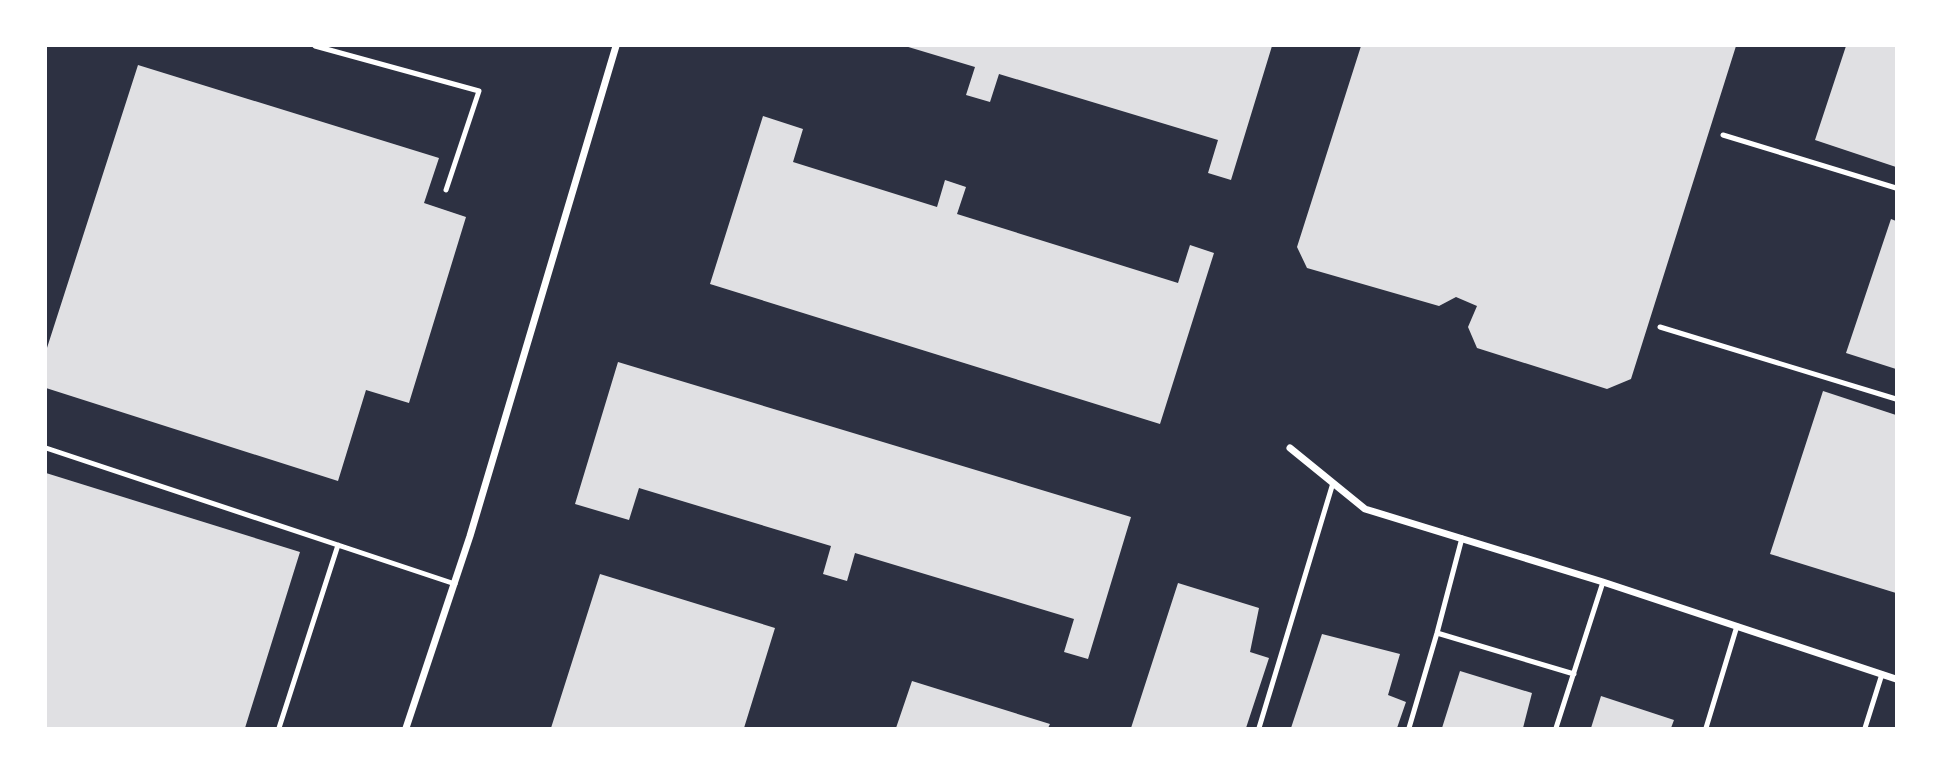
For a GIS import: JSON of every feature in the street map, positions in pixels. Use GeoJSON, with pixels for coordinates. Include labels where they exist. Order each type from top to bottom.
{"type":"FeatureCollection","features":[{"type":"Feature","properties":{"kind":"street"},"geometry":{"type":"LineString","coordinates":[[406,729],[455,584],[616,46]]}},
{"type":"Feature","properties":{"kind":"street"},"geometry":{"type":"LineString","coordinates":[[1290,449],[1365,509],[1603,582],[1896,679]]}},
{"type":"Feature","properties":{"kind":"lane"},"geometry":{"type":"LineString","coordinates":[[315,46],[479,91],[446,190]]}},
{"type":"Feature","properties":{"kind":"lane"},"geometry":{"type":"LineString","coordinates":[[1723,135],[1896,188]]}},
{"type":"Feature","properties":{"kind":"lane"},"geometry":{"type":"LineString","coordinates":[[1660,327],[1896,399]]}},
{"type":"Feature","properties":{"kind":"lane"},"geometry":{"type":"LineString","coordinates":[[46,448],[455,584]]}},
{"type":"Feature","properties":{"kind":"lane"},"geometry":{"type":"LineString","coordinates":[[1259,729],[1333,483]]}},
{"type":"Feature","properties":{"kind":"lane"},"geometry":{"type":"LineString","coordinates":[[1409,729],[1462,538]]}},
{"type":"Feature","properties":{"kind":"lane"},"geometry":{"type":"LineString","coordinates":[[279,729],[338,545]]}},
{"type":"Feature","properties":{"kind":"lane"},"geometry":{"type":"LineString","coordinates":[[1556,729],[1603,582]]}},
{"type":"Feature","properties":{"kind":"lane"},"geometry":{"type":"LineString","coordinates":[[1706,729],[1737,626]]}},
{"type":"Feature","properties":{"kind":"lane"},"geometry":{"type":"LineString","coordinates":[[1437,633],[1574,674]]}},
{"type":"Feature","properties":{"kind":"lane"},"geometry":{"type":"LineString","coordinates":[[1865,729],[1882,674]]}},
{"type":"Feature","properties":{"kind":"building"},"geometry":{"type":"Polygon","coordinates":[[[905,46],[1272,46],[1231,180],[1208,173],[1218,140],[999,74],[990,102],[966,95],[975,67],[905,46]]]}},
{"type":"Feature","properties":{"kind":"building"},"geometry":{"type":"Polygon","coordinates":[[[1361,46],[1736,46],[1631,379],[1607,389],[1477,348],[1468,327],[1477,306],[1456,297],[1439,306],[1307,268],[1297,247],[1361,46]]]}},
{"type":"Feature","properties":{"kind":"building"},"geometry":{"type":"Polygon","coordinates":[[[1846,46],[1896,46],[1896,167],[1815,140],[1846,46]]]}},
{"type":"Feature","properties":{"kind":"building"},"geometry":{"type":"Polygon","coordinates":[[[138,65],[439,158],[424,203],[466,217],[409,403],[366,390],[338,481],[46,388],[46,351],[138,65]]]}},
{"type":"Feature","properties":{"kind":"building"},"geometry":{"type":"Polygon","coordinates":[[[763,116],[803,129],[793,162],[937,207],[945,180],[966,187],[957,214],[1178,283],[1190,245],[1214,253],[1160,424],[710,284],[763,116]]]}},
{"type":"Feature","properties":{"kind":"building"},"geometry":{"type":"Polygon","coordinates":[[[1891,219],[1896,221],[1896,369],[1846,353],[1891,219]]]}},
{"type":"Feature","properties":{"kind":"building"},"geometry":{"type":"Polygon","coordinates":[[[618,362],[1131,517],[1088,659],[1064,652],[1074,619],[855,553],[847,581],[823,574],[831,546],[639,488],[629,520],[575,504],[618,362]]]}},
{"type":"Feature","properties":{"kind":"building"},"geometry":{"type":"Polygon","coordinates":[[[1823,391],[1896,415],[1896,593],[1770,554],[1823,391]]]}},
{"type":"Feature","properties":{"kind":"building"},"geometry":{"type":"Polygon","coordinates":[[[46,473],[300,552],[245,728],[46,728],[46,473]]]}},
{"type":"Feature","properties":{"kind":"building"},"geometry":{"type":"Polygon","coordinates":[[[600,574],[775,628],[744,728],[551,728],[600,574]]]}},
{"type":"Feature","properties":{"kind":"building"},"geometry":{"type":"Polygon","coordinates":[[[1178,583],[1259,608],[1250,652],[1269,658],[1246,728],[1131,728],[1178,583]]]}},
{"type":"Feature","properties":{"kind":"building"},"geometry":{"type":"Polygon","coordinates":[[[1322,634],[1400,654],[1388,695],[1406,702],[1397,728],[1291,728],[1322,634]]]}},
{"type":"Feature","properties":{"kind":"building"},"geometry":{"type":"Polygon","coordinates":[[[1460,671],[1532,693],[1523,728],[1442,728],[1460,671]]]}},
{"type":"Feature","properties":{"kind":"building"},"geometry":{"type":"Polygon","coordinates":[[[912,681],[1050,724],[1048,728],[896,728],[912,681]]]}},
{"type":"Feature","properties":{"kind":"building"},"geometry":{"type":"Polygon","coordinates":[[[1601,696],[1674,720],[1671,728],[1591,728],[1601,696]]]}}]}
